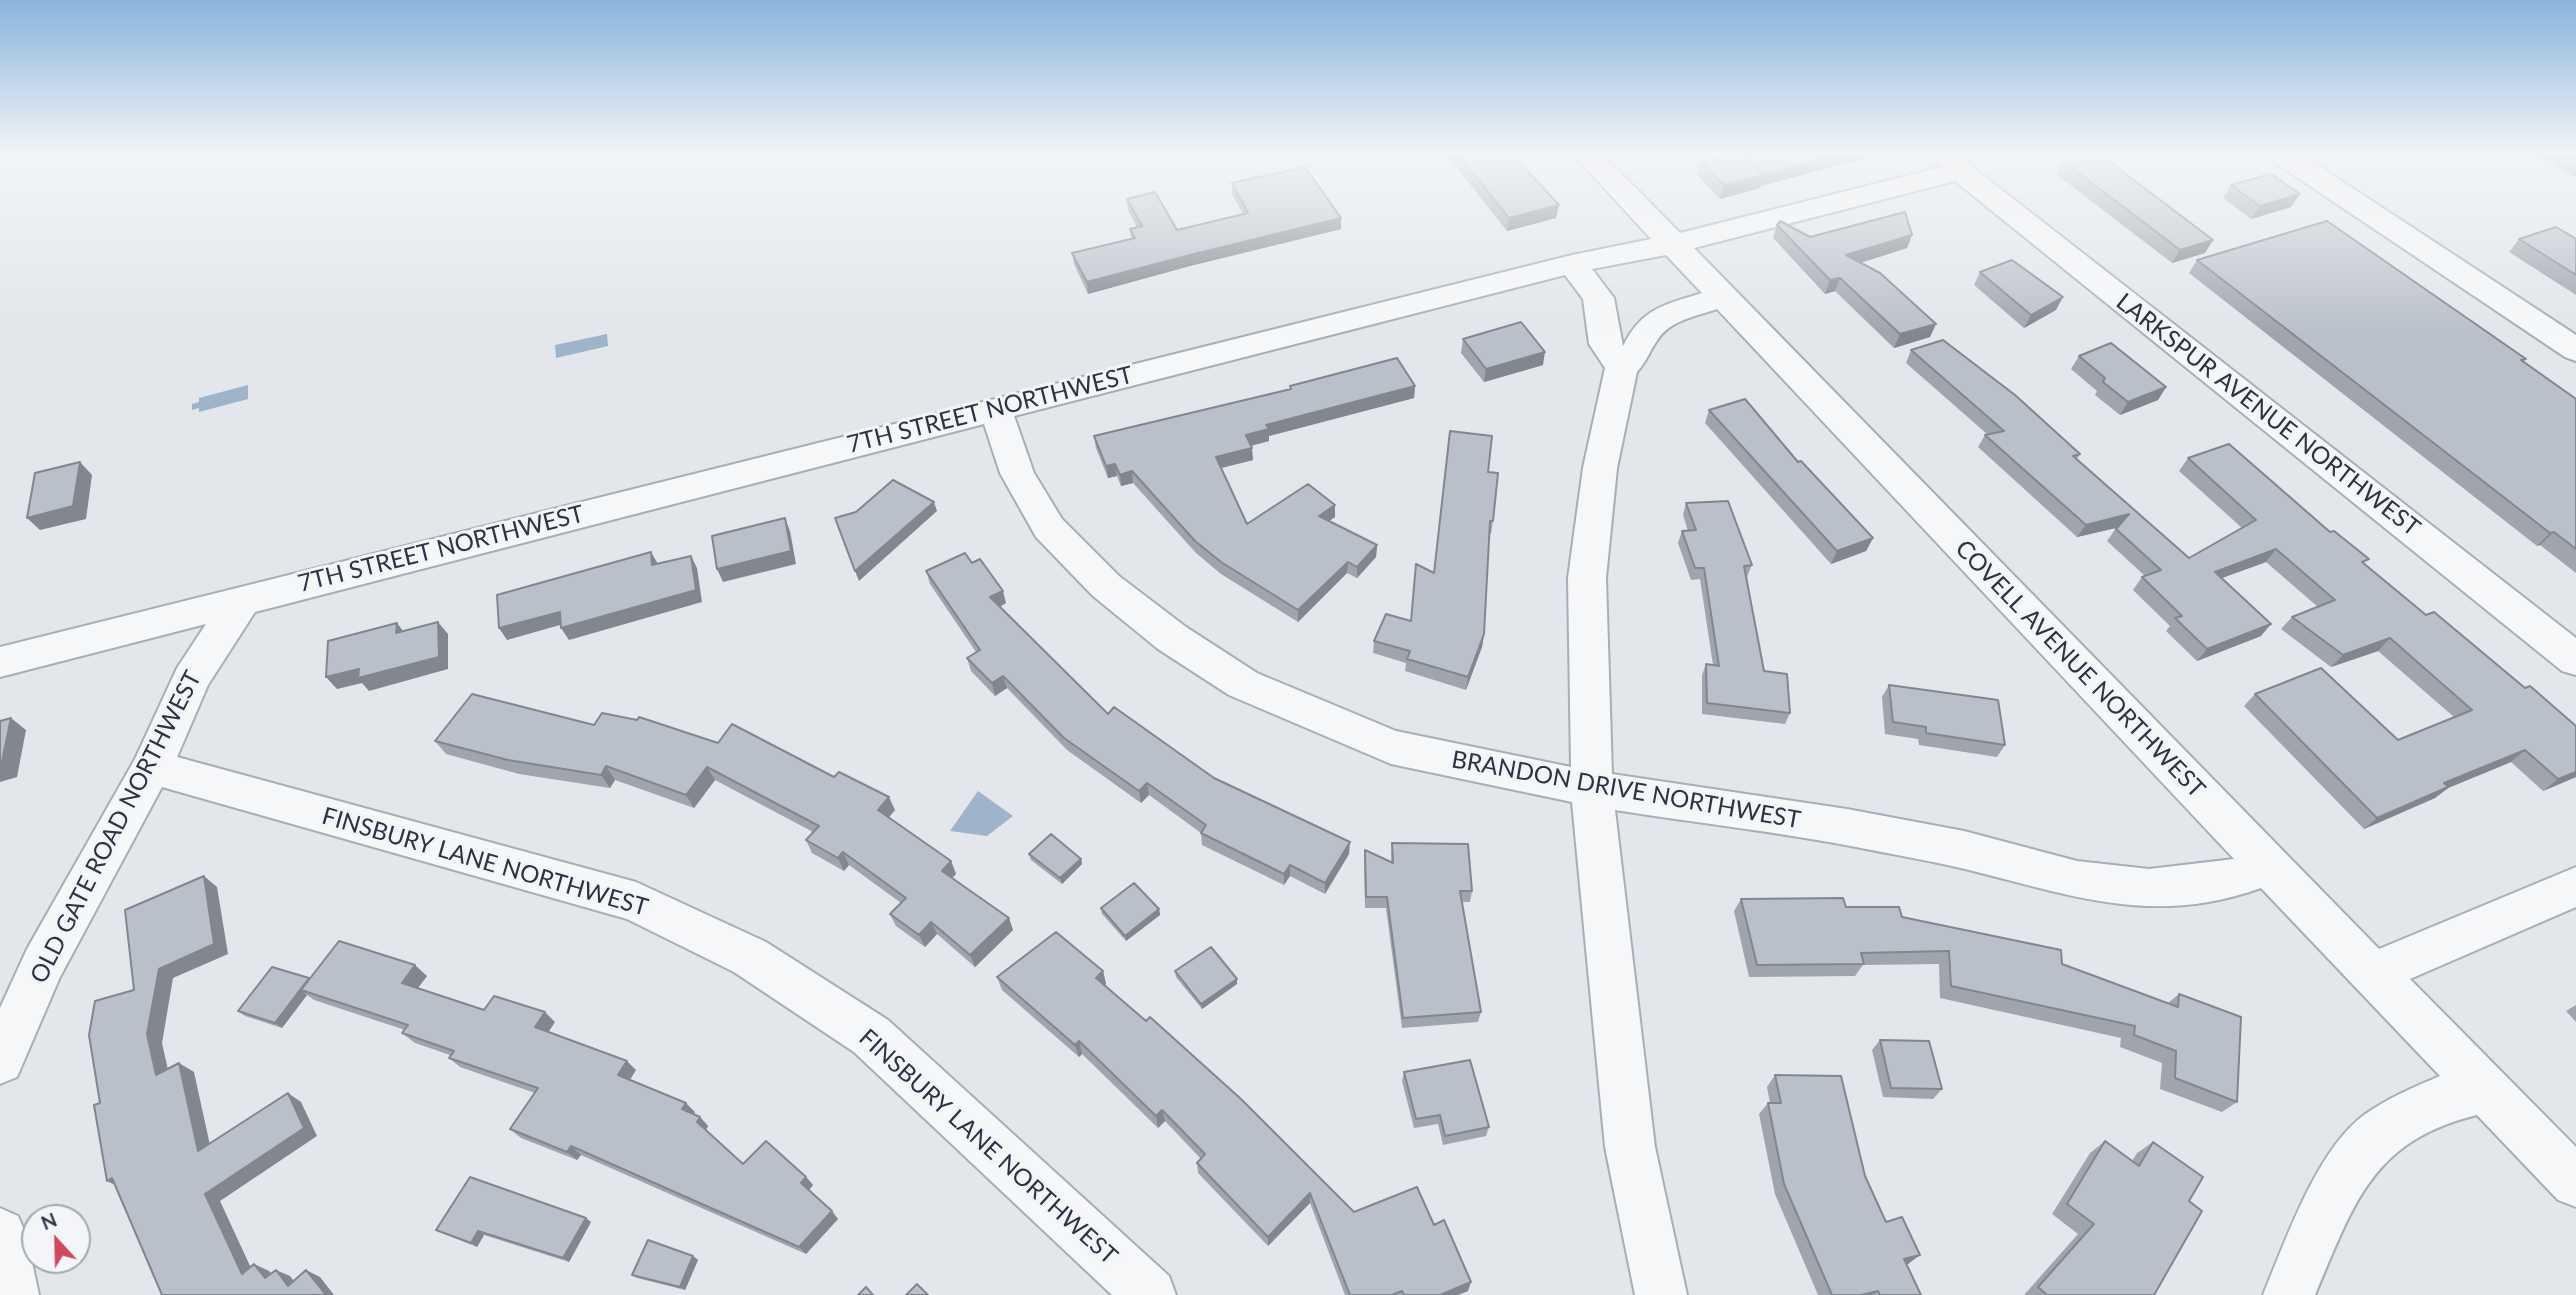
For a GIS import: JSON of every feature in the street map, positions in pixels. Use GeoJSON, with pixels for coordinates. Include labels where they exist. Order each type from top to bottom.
{"type":"FeatureCollection","features":[{"type":"Feature","properties":{"kind":"street","name":"COVELL AVENUE NORTHWEST"},"geometry":{"type":"LineString","coordinates":[[1644,213],[2268,866],[2576,1182]]}},
{"type":"Feature","properties":{"kind":"street","name":"7TH STREET NORTHWEST"},"geometry":{"type":"LineString","coordinates":[[0,662],[995,408],[1572,264],[1673,244],[1777,213]]}},
{"type":"Feature","properties":{"kind":"street","name":"LARKSPUR AVENUE NORTHWEST"},"geometry":{"type":"LineString","coordinates":[[2017,213],[2576,660]]}},
{"type":"Feature","properties":{"kind":"street"},"geometry":{"type":"LineString","coordinates":[[2371,213],[2576,350]]}},
{"type":"Feature","properties":{"kind":"street"},"geometry":{"type":"LineString","coordinates":[[1572,264],[1598,298],[1605,344],[1621,368]]}},
{"type":"Feature","properties":{"kind":"street"},"geometry":{"type":"LineString","coordinates":[[1661,1295],[1630,1147],[1592,789],[1586,640],[1587,578],[1600,468],[1621,368],[1634,355],[1645,333],[1662,317],[1724,296]]}},
{"type":"Feature","properties":{"kind":"street","name":"BRANDON DRIVE NORTHWEST"},"geometry":{"type":"LineString","coordinates":[[995,408],[1017,473],[1049,528],[1080,563],[1172,638],[1243,684],[1391,747],[1592,789],[1847,827],[1964,850],[2077,880],[2149,889],[2232,879],[2268,866]]}},
{"type":"Feature","properties":{"kind":"street","name":"OLD GATE ROAD NORTHWEST"},"geometry":{"type":"LineString","coordinates":[[0,1061],[43,964],[152,767],[191,679],[243,599]]}},
{"type":"Feature","properties":{"kind":"street","name":"FINSBURY LANE NORTHWEST"},"geometry":{"type":"LineString","coordinates":[[152,767],[636,902],[750,957],[871,1037],[1150,1295]]}},
{"type":"Feature","properties":{"kind":"street"},"geometry":{"type":"LineString","coordinates":[[2374,972],[2576,886]]}},
{"type":"Feature","properties":{"kind":"street"},"geometry":{"type":"LineString","coordinates":[[2289,1295],[2337,1184],[2379,1134],[2410,1113],[2440,1100],[2486,1089]]}},
{"type":"Feature","properties":{"kind":"street"},"geometry":{"type":"LineString","coordinates":[[0,1234],[13,1295]]}},
{"type":"Feature","properties":{"kind":"water"},"geometry":{"type":"Polygon","coordinates":[[[607,334],[608,346],[556,358],[555,345],[607,334]]]}},
{"type":"Feature","properties":{"kind":"water"},"geometry":{"type":"Polygon","coordinates":[[[248,385],[248,399],[199,412],[199,408],[192,410],[192,404],[199,402],[199,398],[248,385]]]}},
{"type":"Feature","properties":{"kind":"water"},"geometry":{"type":"Polygon","coordinates":[[[978,791],[1013,816],[987,836],[950,831],[978,791]]]}},
{"type":"Feature","properties":{"kind":"building"},"geometry":{"type":"Polygon","coordinates":[[[1135,213],[1167,213],[1177,230],[1246,213],[1338,213],[1341,218],[1087,282],[1072,253],[1135,238],[1130,229],[1142,226],[1135,213]]]}},
{"type":"Feature","properties":{"kind":"building"},"geometry":{"type":"Polygon","coordinates":[[[1505,213],[1527,213],[1509,218],[1505,213]]]}},
{"type":"Feature","properties":{"kind":"building"},"geometry":{"type":"Polygon","coordinates":[[[1905,213],[1912,235],[1846,255],[1880,273],[1936,324],[1900,334],[1840,278],[1830,280],[1777,225],[1780,221],[1810,237],[1905,213]]]}},
{"type":"Feature","properties":{"kind":"building"},"geometry":{"type":"Polygon","coordinates":[[[2132,213],[2178,213],[2213,240],[2180,250],[2132,213]]]}},
{"type":"Feature","properties":{"kind":"building"},"geometry":{"type":"Polygon","coordinates":[[[2327,221],[2526,359],[2521,360],[2576,399],[2576,549],[2554,532],[2550,533],[2197,260],[2327,221]]]}},
{"type":"Feature","properties":{"kind":"building"},"geometry":{"type":"Polygon","coordinates":[[[2556,227],[2576,239],[2576,275],[2519,239],[2556,227]]]}},
{"type":"Feature","properties":{"kind":"building"},"geometry":{"type":"Polygon","coordinates":[[[2012,260],[2063,297],[2031,315],[1980,272],[2012,260]]]}},
{"type":"Feature","properties":{"kind":"building"},"geometry":{"type":"Polygon","coordinates":[[[1521,322],[1545,352],[1486,369],[1463,339],[1521,322]]]}},
{"type":"Feature","properties":{"kind":"building"},"geometry":{"type":"Polygon","coordinates":[[[1943,340],[2015,395],[2080,454],[2073,456],[2189,558],[2256,520],[2188,458],[2229,444],[2330,532],[2334,531],[2369,559],[2362,562],[2426,615],[2434,612],[2525,688],[2530,686],[2576,726],[2576,772],[2558,779],[2525,750],[2444,783],[2448,787],[2377,818],[2255,694],[2321,668],[2398,740],[2472,710],[2390,638],[2343,655],[2292,617],[2335,600],[2276,549],[2215,572],[2271,624],[2207,649],[2175,618],[2182,616],[2142,577],[2161,570],[2116,529],[2129,514],[2086,525],[1985,435],[2004,431],[1911,350],[1943,340]]]}},
{"type":"Feature","properties":{"kind":"building"},"geometry":{"type":"Polygon","coordinates":[[[2111,343],[2166,387],[2128,402],[2103,382],[2105,378],[2079,356],[2111,343]]]}},
{"type":"Feature","properties":{"kind":"building"},"geometry":{"type":"Polygon","coordinates":[[[1397,358],[1415,386],[1266,425],[1269,429],[1246,435],[1252,448],[1216,457],[1247,524],[1308,484],[1335,505],[1319,516],[1377,545],[1357,567],[1348,562],[1298,610],[1221,562],[1195,541],[1132,471],[1120,475],[1115,464],[1106,466],[1094,436],[1291,389],[1290,386],[1397,358]]]}},
{"type":"Feature","properties":{"kind":"building"},"geometry":{"type":"Polygon","coordinates":[[[1745,399],[1798,462],[1801,461],[1873,538],[1837,551],[1709,410],[1745,399]]]}},
{"type":"Feature","properties":{"kind":"building"},"geometry":{"type":"Polygon","coordinates":[[[1450,431],[1492,436],[1488,472],[1498,473],[1493,521],[1490,521],[1484,634],[1468,677],[1407,659],[1410,651],[1374,641],[1386,614],[1411,621],[1416,564],[1434,573],[1450,431]]]}},
{"type":"Feature","properties":{"kind":"building"},"geometry":{"type":"Polygon","coordinates":[[[80,462],[73,506],[27,518],[35,473],[80,462]]]}},
{"type":"Feature","properties":{"kind":"building"},"geometry":{"type":"Polygon","coordinates":[[[893,480],[934,502],[855,571],[835,518],[856,512],[893,480]]]}},
{"type":"Feature","properties":{"kind":"building"},"geometry":{"type":"Polygon","coordinates":[[[1728,501],[1752,565],[1744,566],[1764,671],[1787,674],[1790,713],[1707,703],[1706,664],[1719,666],[1704,568],[1695,568],[1682,531],[1696,530],[1686,503],[1728,501]]]}},
{"type":"Feature","properties":{"kind":"building"},"geometry":{"type":"Polygon","coordinates":[[[785,518],[791,551],[717,569],[712,536],[785,518]]]}},
{"type":"Feature","properties":{"kind":"building"},"geometry":{"type":"Polygon","coordinates":[[[651,552],[652,565],[691,556],[696,590],[561,628],[560,612],[499,628],[497,595],[651,552]]]}},
{"type":"Feature","properties":{"kind":"building"},"geometry":{"type":"Polygon","coordinates":[[[965,553],[972,563],[980,559],[1003,591],[990,597],[1108,714],[1114,707],[1214,778],[1350,842],[1325,883],[1290,865],[1284,874],[1201,833],[1206,825],[1147,783],[1139,791],[1064,738],[1003,676],[992,683],[967,658],[980,650],[926,571],[965,553]]]}},
{"type":"Feature","properties":{"kind":"building"},"geometry":{"type":"Polygon","coordinates":[[[438,622],[439,657],[358,678],[359,669],[326,677],[328,641],[397,623],[396,633],[438,622]]]}},
{"type":"Feature","properties":{"kind":"building"},"geometry":{"type":"Polygon","coordinates":[[[1889,685],[1998,700],[2005,745],[1926,733],[1926,727],[1893,722],[1889,685]]]}},
{"type":"Feature","properties":{"kind":"building"},"geometry":{"type":"Polygon","coordinates":[[[472,694],[594,725],[602,713],[637,720],[639,717],[718,743],[732,724],[834,777],[839,772],[889,797],[878,810],[951,861],[942,871],[1009,918],[970,955],[931,922],[919,935],[890,914],[906,898],[843,852],[838,858],[806,840],[819,826],[707,767],[686,795],[606,766],[601,775],[508,760],[435,741],[472,694]]]}},
{"type":"Feature","properties":{"kind":"building"},"geometry":{"type":"Polygon","coordinates":[[[11,718],[1,766],[0,766],[0,721],[11,718]]]}},
{"type":"Feature","properties":{"kind":"building"},"geometry":{"type":"Polygon","coordinates":[[[1051,834],[1081,859],[1060,878],[1029,854],[1051,834]]]}},
{"type":"Feature","properties":{"kind":"building"},"geometry":{"type":"Polygon","coordinates":[[[1392,843],[1468,844],[1472,891],[1460,891],[1481,1012],[1403,1018],[1387,897],[1366,897],[1365,850],[1393,863],[1392,843]]]}},
{"type":"Feature","properties":{"kind":"building"},"geometry":{"type":"Polygon","coordinates":[[[204,876],[214,944],[159,969],[147,1034],[156,1075],[179,1063],[198,1151],[288,1093],[304,1128],[205,1194],[242,1274],[254,1264],[265,1278],[276,1270],[288,1286],[306,1270],[326,1295],[162,1295],[112,1178],[107,1181],[94,1105],[100,1103],[89,1035],[95,1001],[134,990],[125,910],[204,876]]]}},
{"type":"Feature","properties":{"kind":"building"},"geometry":{"type":"Polygon","coordinates":[[[1134,883],[1159,909],[1125,936],[1101,908],[1134,883]]]}},
{"type":"Feature","properties":{"kind":"building"},"geometry":{"type":"Polygon","coordinates":[[[1843,898],[1846,907],[1899,907],[1902,917],[2061,950],[2062,964],[2178,1007],[2179,994],[2241,1017],[2237,1102],[2175,1078],[2176,1051],[2134,1035],[2135,1026],[1951,986],[1949,951],[1861,953],[1864,964],[1757,965],[1741,899],[1843,898]]]}},
{"type":"Feature","properties":{"kind":"building"},"geometry":{"type":"Polygon","coordinates":[[[1056,932],[1103,971],[1096,978],[1146,1021],[1150,1017],[1241,1099],[1354,1212],[1417,1187],[1434,1225],[1444,1220],[1471,1282],[1440,1295],[1404,1295],[1402,1291],[1392,1295],[1350,1295],[1310,1193],[1268,1237],[1197,1163],[1205,1154],[1162,1110],[1156,1116],[1079,1041],[1075,1045],[997,977],[1056,932]]]}},
{"type":"Feature","properties":{"kind":"building"},"geometry":{"type":"Polygon","coordinates":[[[339,941],[415,965],[402,983],[484,1010],[494,996],[545,1012],[535,1027],[627,1061],[618,1075],[686,1103],[682,1109],[700,1117],[697,1122],[743,1164],[766,1141],[806,1177],[801,1183],[832,1211],[799,1247],[571,1146],[567,1152],[510,1129],[538,1088],[449,1058],[454,1051],[402,1033],[408,1025],[301,990],[339,941]]]}},
{"type":"Feature","properties":{"kind":"building"},"geometry":{"type":"Polygon","coordinates":[[[1211,947],[1237,979],[1201,1004],[1175,971],[1211,947]]]}},
{"type":"Feature","properties":{"kind":"building"},"geometry":{"type":"Polygon","coordinates":[[[272,967],[309,978],[275,1023],[238,1011],[272,967]]]}},
{"type":"Feature","properties":{"kind":"building"},"geometry":{"type":"Polygon","coordinates":[[[1880,1040],[1929,1041],[1942,1089],[1891,1088],[1880,1040]]]}},
{"type":"Feature","properties":{"kind":"building"},"geometry":{"type":"Polygon","coordinates":[[[1470,1060],[1489,1127],[1445,1136],[1440,1115],[1416,1119],[1404,1072],[1470,1060]]]}},
{"type":"Feature","properties":{"kind":"building"},"geometry":{"type":"Polygon","coordinates":[[[1775,1075],[1841,1076],[1865,1176],[1886,1222],[1902,1217],[1920,1255],[1904,1259],[1921,1295],[1880,1295],[1878,1291],[1861,1295],[1832,1295],[1784,1184],[1768,1103],[1781,1103],[1775,1075]]]}},
{"type":"Feature","properties":{"kind":"building"},"geometry":{"type":"Polygon","coordinates":[[[2105,1141],[2139,1166],[2153,1142],[2203,1177],[2189,1201],[2202,1211],[2154,1295],[2047,1295],[2038,1287],[2094,1224],[2067,1204],[2105,1141]]]}},
{"type":"Feature","properties":{"kind":"building"},"geometry":{"type":"Polygon","coordinates":[[[470,1177],[586,1218],[563,1258],[478,1231],[471,1243],[436,1230],[470,1177]]]}},
{"type":"Feature","properties":{"kind":"building"},"geometry":{"type":"Polygon","coordinates":[[[648,1240],[693,1256],[680,1287],[632,1275],[648,1240]]]}},
{"type":"Feature","properties":{"kind":"building"},"geometry":{"type":"Polygon","coordinates":[[[917,1284],[928,1295],[906,1295],[917,1284]]]}},
{"type":"Feature","properties":{"kind":"building"},"geometry":{"type":"Polygon","coordinates":[[[866,1287],[873,1295],[858,1295],[866,1287]]]}}]}
